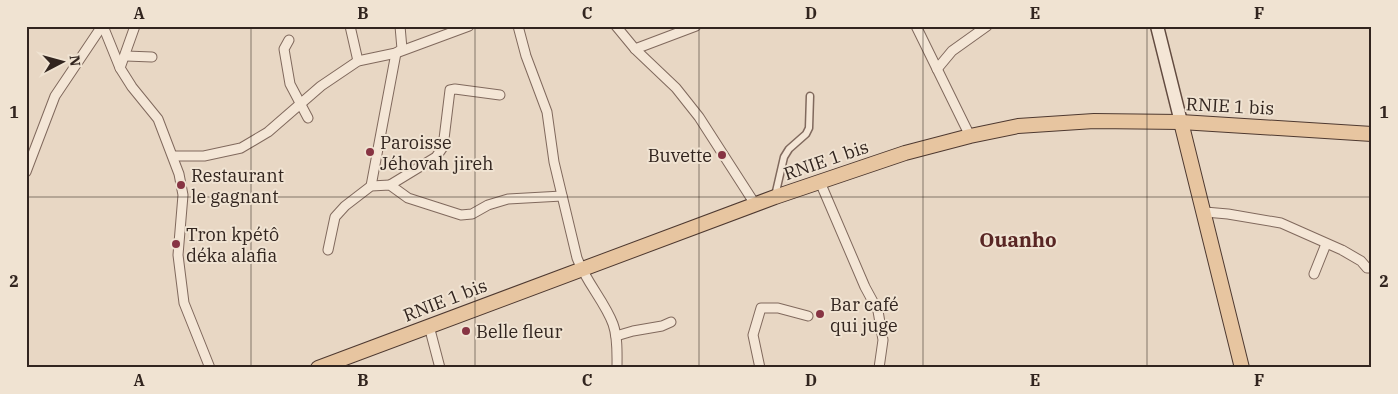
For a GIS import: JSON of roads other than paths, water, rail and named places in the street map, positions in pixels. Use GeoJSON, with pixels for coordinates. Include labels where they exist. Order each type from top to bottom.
{"type":"FeatureCollection","features":[{"type":"Feature","properties":{"kind":"main road"},"geometry":{"type":"LineString","coordinates":[[1157,26],[1205,212],[1232,336],[1242,368]]}},
{"type":"Feature","properties":{"kind":"main road","name":"RNIE 1 bis"},"geometry":{"type":"LineString","coordinates":[[318,368],[755,204],[905,153],[970,136],[1018,126],[1060,122],[1181,122],[1372,134]]}},
{"type":"Feature","properties":{"kind":"street"},"geometry":{"type":"LineString","coordinates":[[103,26],[120,68],[132,87],[158,119],[173,156],[183,195],[178,255],[184,303],[210,368]]}},
{"type":"Feature","properties":{"kind":"street"},"geometry":{"type":"LineString","coordinates":[[26,172],[30,152],[55,96],[103,26]]}},
{"type":"Feature","properties":{"kind":"street"},"geometry":{"type":"LineString","coordinates":[[120,68],[126,56],[135,26]]}},
{"type":"Feature","properties":{"kind":"street"},"geometry":{"type":"LineString","coordinates":[[350,26],[358,61]]}},
{"type":"Feature","properties":{"kind":"street"},"geometry":{"type":"LineString","coordinates":[[371,186],[396,53],[402,48],[400,26]]}},
{"type":"Feature","properties":{"kind":"street"},"geometry":{"type":"LineString","coordinates":[[173,156],[204,156],[241,148],[268,132],[321,86],[358,61],[396,53],[470,26]]}},
{"type":"Feature","properties":{"kind":"street"},"geometry":{"type":"LineString","coordinates":[[518,26],[526,56],[548,118],[554,162],[581,269],[612,323],[616,336],[617,368]]}},
{"type":"Feature","properties":{"kind":"street"},"geometry":{"type":"LineString","coordinates":[[616,26],[635,49],[676,88],[699,117],[755,204]]}},
{"type":"Feature","properties":{"kind":"street"},"geometry":{"type":"LineString","coordinates":[[635,49],[696,26]]}},
{"type":"Feature","properties":{"kind":"street"},"geometry":{"type":"LineString","coordinates":[[916,26],[970,136]]}},
{"type":"Feature","properties":{"kind":"street"},"geometry":{"type":"LineString","coordinates":[[937,68],[952,51],[987,26]]}},
{"type":"Feature","properties":{"kind":"street"},"geometry":{"type":"LineString","coordinates":[[289,40],[284,49],[290,84],[308,118]]}},
{"type":"Feature","properties":{"kind":"street"},"geometry":{"type":"LineString","coordinates":[[126,56],[152,56]]}},
{"type":"Feature","properties":{"kind":"street"},"geometry":{"type":"LineString","coordinates":[[328,250],[335,217],[350,202],[371,186],[390,185],[436,157],[443,147],[450,90],[500,95]]}},
{"type":"Feature","properties":{"kind":"street"},"geometry":{"type":"LineString","coordinates":[[775,197],[784,157],[789,149],[806,134],[809,128],[810,96]]}},
{"type":"Feature","properties":{"kind":"street"},"geometry":{"type":"LineString","coordinates":[[820,182],[865,287],[878,311],[883,340],[879,368]]}},
{"type":"Feature","properties":{"kind":"street"},"geometry":{"type":"LineString","coordinates":[[390,185],[408,198],[455,215],[472,214],[488,205],[508,199],[562,196]]}},
{"type":"Feature","properties":{"kind":"street"},"geometry":{"type":"LineString","coordinates":[[1205,212],[1281,223],[1342,250],[1367,268],[1372,268]]}},
{"type":"Feature","properties":{"kind":"street"},"geometry":{"type":"LineString","coordinates":[[1314,274],[1326,244]]}},
{"type":"Feature","properties":{"kind":"street"},"geometry":{"type":"LineString","coordinates":[[760,368],[753,335],[761,308],[778,308],[808,316]]}},
{"type":"Feature","properties":{"kind":"street"},"geometry":{"type":"LineString","coordinates":[[616,336],[662,326],[671,322]]}},
{"type":"Feature","properties":{"kind":"street"},"geometry":{"type":"LineString","coordinates":[[429,326],[440,368]]}},
{"type":"Feature","properties":{"kind":"place","name":"Paroisse Jéhovah jireh"},"geometry":{"type":"Point","coordinates":[370,152]}},
{"type":"Feature","properties":{"kind":"place","name":"Buvette"},"geometry":{"type":"Point","coordinates":[722,155]}},
{"type":"Feature","properties":{"kind":"place","name":"Restaurant le gagnant"},"geometry":{"type":"Point","coordinates":[181,185]}},
{"type":"Feature","properties":{"kind":"place","name":"Tron kpétô déka alafia"},"geometry":{"type":"Point","coordinates":[176,244]}},
{"type":"Feature","properties":{"kind":"place","name":"Bar café qui juge"},"geometry":{"type":"Point","coordinates":[820,314]}},
{"type":"Feature","properties":{"kind":"place","name":"Belle fleur"},"geometry":{"type":"Point","coordinates":[466,331]}},
{"type":"Feature","properties":{"kind":"district","name":"Ouanho"},"geometry":{"type":"Point","coordinates":[1018,239]}}]}
